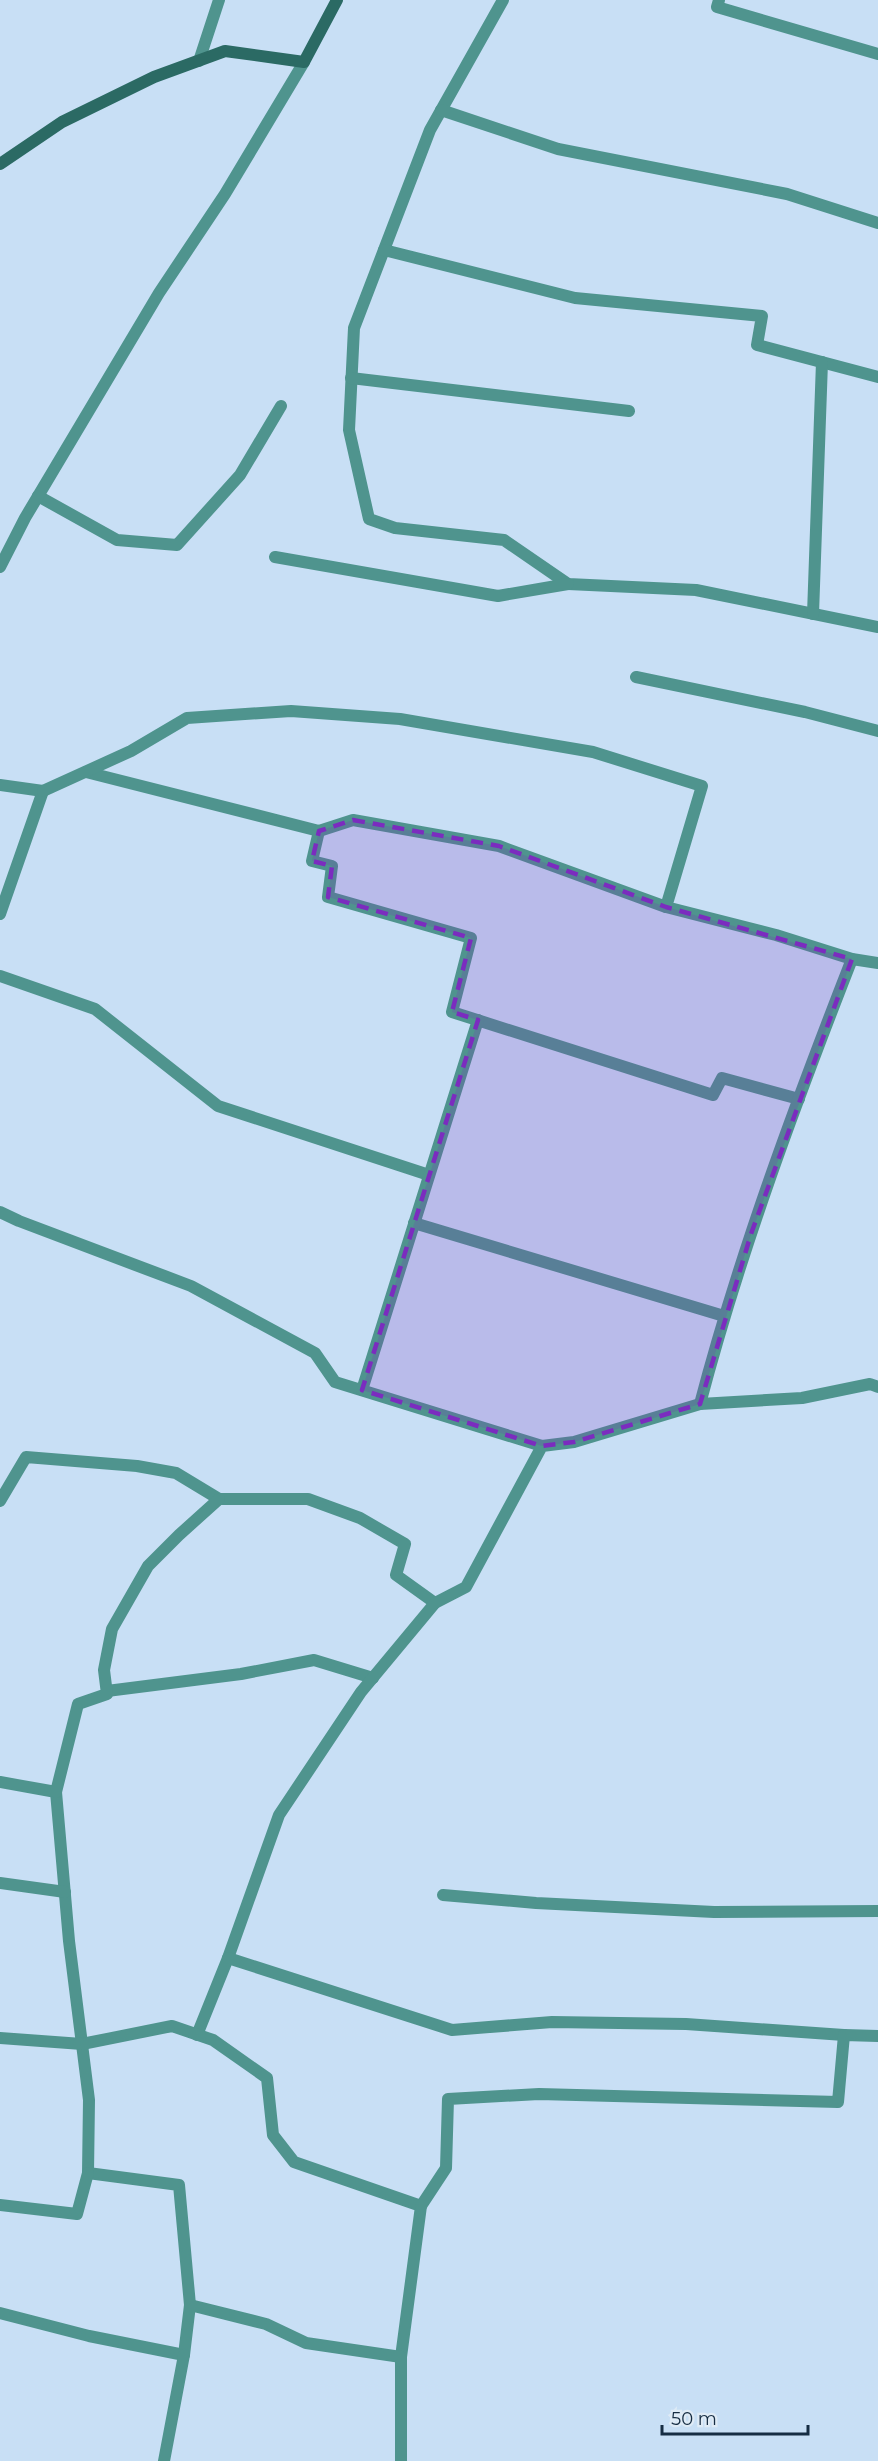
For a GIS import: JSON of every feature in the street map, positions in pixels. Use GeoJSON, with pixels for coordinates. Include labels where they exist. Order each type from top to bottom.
{"type":"FeatureCollection","features":[{"type":"Feature","properties":{"kind":"street"},"geometry":{"type":"LineString","coordinates":[[199,61],[219,0]]}},
{"type":"Feature","properties":{"kind":"street"},"geometry":{"type":"LineString","coordinates":[[0,567],[38,496],[159,293],[225,194],[304,62],[337,0]]}},
{"type":"Feature","properties":{"kind":"street"},"geometry":{"type":"LineString","coordinates":[[502,0],[430,130],[354,328],[349,430],[369,519],[395,528],[504,540],[568,584]]}},
{"type":"Feature","properties":{"kind":"street"},"geometry":{"type":"LineString","coordinates":[[719,0],[717,7],[878,54]]}},
{"type":"Feature","properties":{"kind":"street"},"geometry":{"type":"LineString","coordinates":[[0,164],[62,122],[154,77],[225,51],[304,62]]}},
{"type":"Feature","properties":{"kind":"street"},"geometry":{"type":"LineString","coordinates":[[441,110],[558,149],[787,194],[878,223]]}},
{"type":"Feature","properties":{"kind":"street"},"geometry":{"type":"LineString","coordinates":[[384,250],[575,298],[762,316],[757,345],[878,377]]}},
{"type":"Feature","properties":{"kind":"street"},"geometry":{"type":"LineString","coordinates":[[813,614],[822,362]]}},
{"type":"Feature","properties":{"kind":"street"},"geometry":{"type":"LineString","coordinates":[[351,378],[629,411]]}},
{"type":"Feature","properties":{"kind":"street"},"geometry":{"type":"LineString","coordinates":[[38,496],[117,540],[177,545],[240,475],[281,406]]}},
{"type":"Feature","properties":{"kind":"street"},"geometry":{"type":"LineString","coordinates":[[275,557],[498,596],[568,584],[696,590],[878,627]]}},
{"type":"Feature","properties":{"kind":"street"},"geometry":{"type":"LineString","coordinates":[[636,677],[805,712],[878,731]]}},
{"type":"Feature","properties":{"kind":"street"},"geometry":{"type":"LineString","coordinates":[[0,784],[43,791],[131,751],[188,718],[291,711],[400,719],[594,752],[702,786],[666,907]]}},
{"type":"Feature","properties":{"kind":"street"},"geometry":{"type":"LineString","coordinates":[[86,772],[319,831],[353,820],[499,846],[666,907],[776,935],[852,959],[878,963]]}},
{"type":"Feature","properties":{"kind":"street"},"geometry":{"type":"LineString","coordinates":[[0,914],[43,791]]}},
{"type":"Feature","properties":{"kind":"street"},"geometry":{"type":"LineString","coordinates":[[319,831],[312,861],[332,866],[328,897],[471,938],[452,1012],[713,1095],[722,1078],[799,1099]]}},
{"type":"Feature","properties":{"kind":"street"},"geometry":{"type":"LineString","coordinates":[[700,1404],[724,1316],[799,1099],[852,959]]}},
{"type":"Feature","properties":{"kind":"street"},"geometry":{"type":"LineString","coordinates":[[0,976],[95,1009],[218,1106],[429,1175]]}},
{"type":"Feature","properties":{"kind":"street"},"geometry":{"type":"LineString","coordinates":[[362,1390],[478,1020]]}},
{"type":"Feature","properties":{"kind":"street"},"geometry":{"type":"LineString","coordinates":[[0,1212],[191,1286],[315,1353],[335,1382],[542,1446],[574,1442],[700,1404],[802,1398],[870,1384],[878,1387]]}},
{"type":"Feature","properties":{"kind":"street"},"geometry":{"type":"LineString","coordinates":[[414,1223],[724,1316]]}},
{"type":"Feature","properties":{"kind":"street"},"geometry":{"type":"LineString","coordinates":[[197,2035],[228,1958],[279,1815],[361,1692],[435,1603],[466,1587],[542,1446]]}},
{"type":"Feature","properties":{"kind":"street"},"geometry":{"type":"LineString","coordinates":[[0,1501],[26,1457],[137,1466],[176,1473],[219,1499],[308,1499],[360,1518],[405,1544],[396,1575],[435,1603]]}},
{"type":"Feature","properties":{"kind":"street"},"geometry":{"type":"LineString","coordinates":[[0,2205],[77,2214],[88,2172],[89,2100],[56,1792],[78,1704],[107,1694],[105,1670],[112,1629],[148,1566],[178,1535],[219,1499]]}},
{"type":"Feature","properties":{"kind":"street"},"geometry":{"type":"LineString","coordinates":[[106,1690],[241,1674],[314,1660],[373,1678]]}},
{"type":"Feature","properties":{"kind":"street"},"geometry":{"type":"LineString","coordinates":[[0,1782],[56,1792]]}},
{"type":"Feature","properties":{"kind":"street"},"geometry":{"type":"LineString","coordinates":[[0,1883],[65,1892]]}},
{"type":"Feature","properties":{"kind":"street"},"geometry":{"type":"LineString","coordinates":[[442,1895],[536,1903],[714,1912],[878,1911]]}},
{"type":"Feature","properties":{"kind":"street"},"geometry":{"type":"LineString","coordinates":[[228,1958],[452,2030],[552,2022],[686,2025],[878,2036]]}},
{"type":"Feature","properties":{"kind":"street"},"geometry":{"type":"LineString","coordinates":[[0,2038],[82,2044],[172,2026],[213,2040],[267,2078],[273,2135],[294,2162],[421,2206]]}},
{"type":"Feature","properties":{"kind":"street"},"geometry":{"type":"LineString","coordinates":[[401,2461],[401,2357],[421,2206],[446,2168],[448,2099],[539,2094],[838,2102],[844,2035]]}},
{"type":"Feature","properties":{"kind":"street"},"geometry":{"type":"LineString","coordinates":[[88,2172],[179,2185],[190,2305],[184,2355],[164,2461]]}},
{"type":"Feature","properties":{"kind":"street"},"geometry":{"type":"LineString","coordinates":[[190,2305],[266,2324],[306,2343],[401,2357]]}},
{"type":"Feature","properties":{"kind":"street"},"geometry":{"type":"LineString","coordinates":[[0,2313],[89,2336],[184,2355]]}},
{"type":"Feature","properties":{"kind":"highlighted area"},"geometry":{"type":"Polygon","coordinates":[[[353,820],[499,846],[666,907],[852,959],[751,1234],[700,1404],[574,1442],[542,1446],[362,1390],[478,1020],[452,1012],[471,938],[328,897],[332,866],[312,861],[319,831],[353,820]]]}}]}
